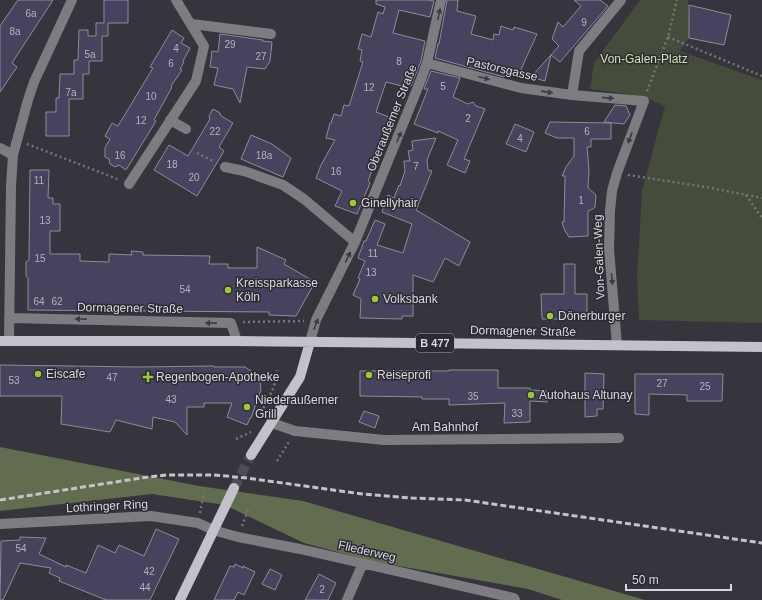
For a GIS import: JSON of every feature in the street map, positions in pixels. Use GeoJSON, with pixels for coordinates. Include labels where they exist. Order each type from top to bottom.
{"type":"FeatureCollection","features":[{"type":"Feature","properties":{"kind":"main road","name":"Dormagener Straße"},"geometry":{"type":"LineString","coordinates":[[4,341],[236,341],[762,347]]}},
{"type":"Feature","properties":{"kind":"main road","name":"Oberaußemer Straße"},"geometry":{"type":"LineString","coordinates":[[251,455],[300,377],[310,342]]}},
{"type":"Feature","properties":{"kind":"main road"},"geometry":{"type":"LineString","coordinates":[[180,600],[234,488]]}},
{"type":"Feature","properties":{"kind":"street"},"geometry":{"type":"LineString","coordinates":[[4,341],[9,318],[11,186],[13,155],[34,82],[72,0]]}},
{"type":"Feature","properties":{"kind":"street"},"geometry":{"type":"LineString","coordinates":[[129,184],[196,82],[204,46],[176,0]]}},
{"type":"Feature","properties":{"kind":"street","name":"Oberaußemer Straße"},"geometry":{"type":"LineString","coordinates":[[310,342],[316,320],[355,242],[399,137],[427,63],[441,0]]}},
{"type":"Feature","properties":{"kind":"street"},"geometry":{"type":"LineString","coordinates":[[572,95],[579,51],[621,0]]}},
{"type":"Feature","properties":{"kind":"street"},"geometry":{"type":"LineString","coordinates":[[192,24],[271,34]]}},
{"type":"Feature","properties":{"kind":"street","name":"Pastorsgasse"},"geometry":{"type":"LineString","coordinates":[[427,63],[521,88],[572,95],[644,101]]}},
{"type":"Feature","properties":{"kind":"street","name":"Von-Galen-Weg"},"geometry":{"type":"LineString","coordinates":[[617,345],[609,249],[609,223],[612,191],[644,101]]}},
{"type":"Feature","properties":{"kind":"street"},"geometry":{"type":"LineString","coordinates":[[170,120],[186,129]]}},
{"type":"Feature","properties":{"kind":"street"},"geometry":{"type":"LineString","coordinates":[[0,148],[13,155]]}},
{"type":"Feature","properties":{"kind":"street"},"geometry":{"type":"LineString","coordinates":[[225,167],[244,171],[284,185],[304,199],[355,242]]}},
{"type":"Feature","properties":{"kind":"street","name":"Dormagener Straße"},"geometry":{"type":"LineString","coordinates":[[9,318],[231,323]]}},
{"type":"Feature","properties":{"kind":"street"},"geometry":{"type":"LineString","coordinates":[[231,323],[236,341]]}},
{"type":"Feature","properties":{"kind":"street","name":"Am Bahnhof"},"geometry":{"type":"LineString","coordinates":[[272,423],[295,431],[384,440],[620,438]]}},
{"type":"Feature","properties":{"kind":"street","name":"Lothringer Ring"},"geometry":{"type":"LineString","coordinates":[[0,524],[151,516],[198,523],[213,530]]}},
{"type":"Feature","properties":{"kind":"street","name":"Fliederweg"},"geometry":{"type":"LineString","coordinates":[[213,530],[238,537],[363,563],[514,598],[515,600]]}},
{"type":"Feature","properties":{"kind":"street"},"geometry":{"type":"LineString","coordinates":[[346,600],[363,563]]}},
{"type":"Feature","properties":{"kind":"path"},"geometry":{"type":"LineString","coordinates":[[644,101],[668,37],[677,0]]}},
{"type":"Feature","properties":{"kind":"path"},"geometry":{"type":"LineString","coordinates":[[668,37],[762,76]]}},
{"type":"Feature","properties":{"kind":"path"},"geometry":{"type":"LineString","coordinates":[[17,139],[33,147],[129,184]]}},
{"type":"Feature","properties":{"kind":"path"},"geometry":{"type":"LineString","coordinates":[[197,153],[225,167]]}},
{"type":"Feature","properties":{"kind":"path"},"geometry":{"type":"LineString","coordinates":[[617,174],[746,194],[762,198]]}},
{"type":"Feature","properties":{"kind":"path"},"geometry":{"type":"LineString","coordinates":[[746,194],[762,218]]}},
{"type":"Feature","properties":{"kind":"path"},"geometry":{"type":"LineString","coordinates":[[231,323],[316,320]]}},
{"type":"Feature","properties":{"kind":"path"},"geometry":{"type":"LineString","coordinates":[[259,418],[272,391],[277,377],[277,370]]}},
{"type":"Feature","properties":{"kind":"path"},"geometry":{"type":"LineString","coordinates":[[236,439],[253,431]]}},
{"type":"Feature","properties":{"kind":"path"},"geometry":{"type":"LineString","coordinates":[[277,461],[295,431]]}},
{"type":"Feature","properties":{"kind":"path"},"geometry":{"type":"LineString","coordinates":[[198,523],[204,492]]}},
{"type":"Feature","properties":{"kind":"path"},"geometry":{"type":"LineString","coordinates":[[238,537],[249,508]]}},
{"type":"Feature","properties":{"kind":"green space","name":"Von-Galen-Platz"},"geometry":{"type":"Polygon","coordinates":[[[640,0],[688,0],[689,38],[680,51],[762,80],[762,323],[639,320],[637,277],[642,191],[665,106],[642,96],[590,89],[594,63],[640,0]]]}},
{"type":"Feature","properties":{"kind":"green space"},"geometry":{"type":"Polygon","coordinates":[[[0,447],[199,486],[303,501],[645,600],[562,600],[528,589],[371,561],[304,543],[225,505],[152,494],[0,511],[0,447]]]}},
{"type":"Feature","properties":{"kind":"building"},"geometry":{"type":"Polygon","coordinates":[[[18,0],[53,0],[12,63],[17,67],[0,92],[0,26],[18,0]]]}},
{"type":"Feature","properties":{"kind":"building"},"geometry":{"type":"Polygon","coordinates":[[[104,0],[128,0],[128,23],[108,23],[108,36],[102,36],[102,61],[89,61],[89,74],[83,74],[83,99],[69,99],[69,136],[46,136],[46,112],[56,112],[56,98],[59,98],[60,74],[74,74],[74,60],[78,60],[79,30],[88,30],[88,36],[96,36],[96,23],[104,23],[104,0]]]}},
{"type":"Feature","properties":{"kind":"building"},"geometry":{"type":"Polygon","coordinates":[[[376,0],[434,1],[430,17],[399,10],[393,33],[425,41],[421,61],[411,86],[403,84],[402,86],[386,82],[376,112],[394,119],[394,123],[391,133],[387,132],[368,181],[370,183],[357,214],[335,206],[342,191],[316,178],[321,165],[335,140],[326,138],[334,114],[341,116],[344,105],[349,106],[363,62],[360,61],[362,50],[358,49],[362,34],[371,37],[378,12],[383,14],[385,7],[376,4],[376,0]]]}},
{"type":"Feature","properties":{"kind":"building"},"geometry":{"type":"Polygon","coordinates":[[[447,0],[458,0],[457,11],[476,16],[471,34],[493,40],[494,34],[499,35],[501,26],[513,30],[514,27],[537,34],[519,74],[507,71],[504,77],[435,58],[447,0]]]}},
{"type":"Feature","properties":{"kind":"building"},"geometry":{"type":"Polygon","coordinates":[[[574,0],[600,0],[608,6],[560,62],[551,55],[545,81],[531,77],[559,46],[552,39],[558,22],[563,27],[581,6],[574,0]]]}},
{"type":"Feature","properties":{"kind":"building"},"geometry":{"type":"Polygon","coordinates":[[[689,5],[731,15],[724,45],[689,38],[689,5]]]}},
{"type":"Feature","properties":{"kind":"building"},"geometry":{"type":"Polygon","coordinates":[[[172,30],[184,38],[181,43],[190,48],[180,69],[182,70],[171,86],[172,87],[154,120],[156,121],[126,170],[119,165],[115,167],[110,164],[109,159],[105,157],[105,148],[110,139],[105,136],[112,123],[118,126],[153,68],[150,67],[172,30]]]}},
{"type":"Feature","properties":{"kind":"building"},"geometry":{"type":"Polygon","coordinates":[[[220,34],[272,42],[270,61],[265,69],[247,67],[240,103],[233,89],[214,85],[218,68],[210,67],[212,51],[218,52],[220,34]]]}},
{"type":"Feature","properties":{"kind":"building"},"geometry":{"type":"Polygon","coordinates":[[[431,71],[460,78],[453,97],[468,104],[473,102],[476,106],[485,109],[464,159],[470,161],[465,173],[447,165],[458,140],[438,131],[438,133],[414,124],[428,89],[424,89],[431,71]]]}},
{"type":"Feature","properties":{"kind":"building"},"geometry":{"type":"Polygon","coordinates":[[[615,105],[626,106],[630,115],[624,124],[604,122],[615,105]]]}},
{"type":"Feature","properties":{"kind":"building"},"geometry":{"type":"Polygon","coordinates":[[[213,109],[233,123],[219,147],[224,151],[197,196],[154,170],[169,145],[188,156],[210,119],[209,116],[213,109]]]}},
{"type":"Feature","properties":{"kind":"building"},"geometry":{"type":"Polygon","coordinates":[[[550,122],[611,123],[611,139],[591,139],[591,147],[587,147],[589,170],[588,188],[596,195],[595,207],[588,211],[588,236],[569,237],[564,229],[562,222],[564,222],[565,176],[562,176],[566,167],[574,156],[574,138],[557,138],[545,133],[550,122]]]}},
{"type":"Feature","properties":{"kind":"building"},"geometry":{"type":"Polygon","coordinates":[[[515,124],[534,132],[526,152],[506,144],[515,124]]]}},
{"type":"Feature","properties":{"kind":"building"},"geometry":{"type":"Polygon","coordinates":[[[251,135],[272,144],[291,158],[283,177],[241,159],[251,135]]]}},
{"type":"Feature","properties":{"kind":"building"},"geometry":{"type":"Polygon","coordinates":[[[436,138],[427,160],[428,170],[432,171],[416,210],[470,242],[459,266],[445,258],[433,282],[413,275],[413,316],[402,316],[402,319],[360,318],[361,299],[353,295],[360,279],[358,278],[365,261],[358,258],[364,241],[366,241],[375,220],[385,224],[377,245],[403,253],[412,224],[382,212],[388,195],[394,198],[399,185],[400,186],[405,171],[404,161],[410,161],[408,151],[413,150],[412,141],[436,138]]]}},
{"type":"Feature","properties":{"kind":"building"},"geometry":{"type":"Polygon","coordinates":[[[30,170],[49,170],[48,198],[53,198],[53,204],[60,204],[60,231],[50,231],[50,254],[80,254],[80,261],[109,262],[109,254],[132,255],[131,251],[143,252],[143,255],[210,256],[209,264],[228,264],[228,268],[257,268],[257,247],[286,260],[284,264],[315,282],[296,316],[269,315],[269,312],[28,310],[28,278],[26,276],[26,262],[29,260],[30,170]]]}},
{"type":"Feature","properties":{"kind":"building"},"geometry":{"type":"Polygon","coordinates":[[[564,264],[575,264],[575,294],[587,294],[587,319],[542,319],[541,294],[564,294],[564,264]]]}},
{"type":"Feature","properties":{"kind":"building"},"geometry":{"type":"Polygon","coordinates":[[[0,365],[245,367],[257,377],[260,382],[261,390],[247,425],[227,417],[232,403],[204,403],[204,407],[187,407],[187,435],[175,422],[153,417],[152,429],[116,420],[110,432],[61,424],[62,396],[0,396],[0,365]]]}},
{"type":"Feature","properties":{"kind":"building"},"geometry":{"type":"Polygon","coordinates":[[[498,370],[498,388],[530,388],[530,390],[547,391],[547,402],[530,401],[530,422],[504,423],[505,403],[449,405],[449,399],[360,396],[360,371],[498,370]]]}},
{"type":"Feature","properties":{"kind":"building"},"geometry":{"type":"Polygon","coordinates":[[[585,373],[604,374],[603,409],[597,409],[597,416],[585,417],[585,373]]]}},
{"type":"Feature","properties":{"kind":"building"},"geometry":{"type":"Polygon","coordinates":[[[635,374],[723,374],[722,401],[687,401],[687,395],[649,394],[649,415],[635,414],[635,374]]]}},
{"type":"Feature","properties":{"kind":"building"},"geometry":{"type":"Polygon","coordinates":[[[364,411],[379,416],[375,428],[359,422],[364,411]]]}},
{"type":"Feature","properties":{"kind":"building"},"geometry":{"type":"Polygon","coordinates":[[[156,529],[179,539],[150,600],[106,600],[59,581],[60,578],[49,573],[51,568],[20,563],[3,600],[0,600],[1,541],[20,540],[20,537],[46,538],[39,554],[66,567],[66,565],[86,573],[98,545],[115,553],[119,545],[144,556],[156,529]]]}},
{"type":"Feature","properties":{"kind":"building"},"geometry":{"type":"Polygon","coordinates":[[[235,564],[255,572],[244,595],[238,592],[234,600],[214,600],[230,566],[234,567],[235,564]]]}},
{"type":"Feature","properties":{"kind":"building"},"geometry":{"type":"Polygon","coordinates":[[[270,569],[282,575],[275,590],[262,584],[270,569]]]}},
{"type":"Feature","properties":{"kind":"building"},"geometry":{"type":"Polygon","coordinates":[[[319,574],[336,583],[328,600],[305,600],[319,574]]]}},
{"type":"Feature","properties":{"kind":"tunnel"},"geometry":{"type":"LineString","coordinates":[[234,488],[251,455]]}},
{"type":"Feature","properties":{"kind":"railway"},"geometry":{"type":"LineString","coordinates":[[0,500],[166,475],[214,475],[247,478],[362,494],[465,500],[762,543]]}},
{"type":"Feature","properties":{"kind":"place","name":"Ginellyhair"},"geometry":{"type":"Point","coordinates":[353,203]}},
{"type":"Feature","properties":{"kind":"place","name":"Kreissparkasse Köln"},"geometry":{"type":"Point","coordinates":[228,290]}},
{"type":"Feature","properties":{"kind":"place","name":"Volksbank"},"geometry":{"type":"Point","coordinates":[375,299]}},
{"type":"Feature","properties":{"kind":"place","name":"Dönerburger"},"geometry":{"type":"Point","coordinates":[550,316]}},
{"type":"Feature","properties":{"kind":"place","name":"Eiscafe"},"geometry":{"type":"Point","coordinates":[38,374]}},
{"type":"Feature","properties":{"kind":"place","name":"Reiseprofi"},"geometry":{"type":"Point","coordinates":[369,375]}},
{"type":"Feature","properties":{"kind":"place","name":"Regenbogen-Apotheke"},"geometry":{"type":"Point","coordinates":[148,377]}},
{"type":"Feature","properties":{"kind":"place","name":"Autohaus Altunay"},"geometry":{"type":"Point","coordinates":[531,395]}},
{"type":"Feature","properties":{"kind":"place","name":"Niederaußemer Grill"},"geometry":{"type":"Point","coordinates":[247,407]}}]}
